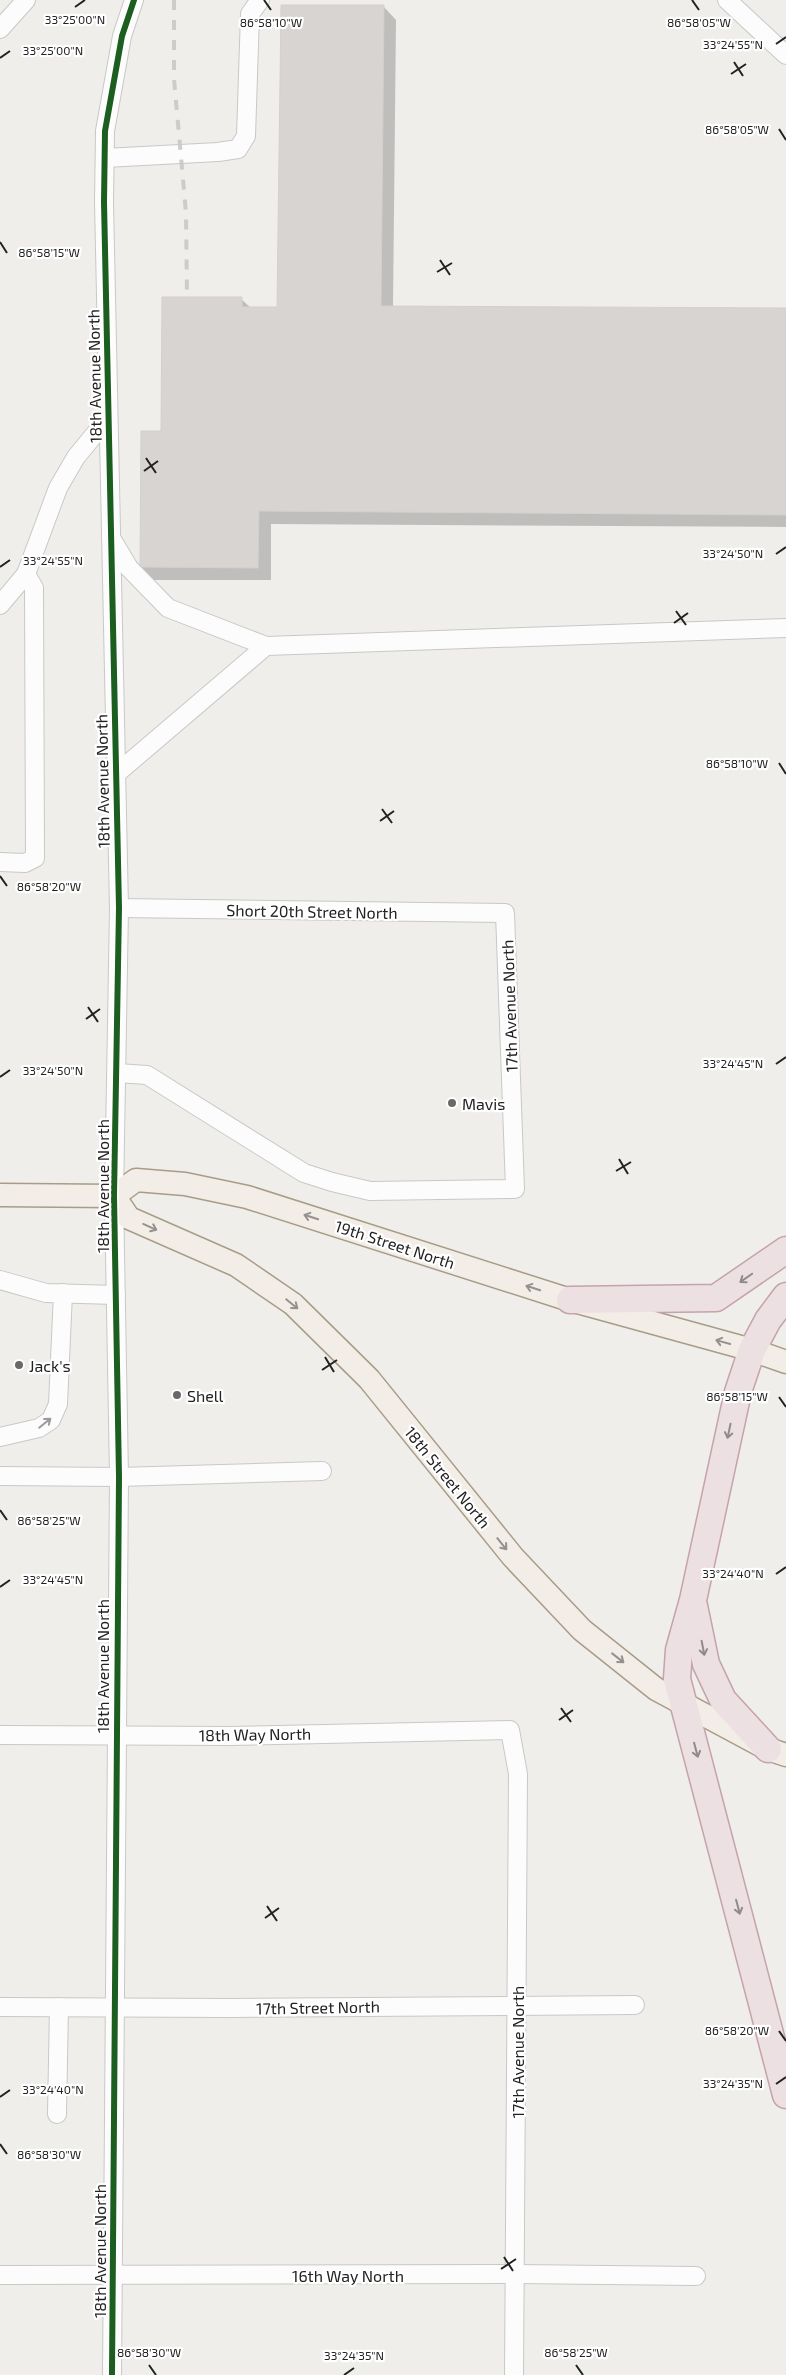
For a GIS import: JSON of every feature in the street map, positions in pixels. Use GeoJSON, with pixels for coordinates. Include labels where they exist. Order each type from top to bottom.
{"type":"FeatureCollection","features":[{"type":"Feature","properties":{"kind":"highway"},"geometry":{"type":"LineString","coordinates":[[570,1300],[716,1298],[786,1250]]}},
{"type":"Feature","properties":{"kind":"highway"},"geometry":{"type":"LineString","coordinates":[[786,1296],[766,1323],[752,1350],[738,1392],[693,1600],[680,1650],[677,1679],[786,2095]]}},
{"type":"Feature","properties":{"kind":"highway"},"geometry":{"type":"LineString","coordinates":[[693,1600],[706,1664],[723,1700],[777,1752]]}},
{"type":"Feature","properties":{"kind":"main road","name":"19th Street North"},"geometry":{"type":"LineString","coordinates":[[114,1196],[136,1180],[185,1184],[247,1196],[570,1300],[752,1350],[786,1362]]}},
{"type":"Feature","properties":{"kind":"main road"},"geometry":{"type":"LineString","coordinates":[[0,1195],[114,1196]]}},
{"type":"Feature","properties":{"kind":"main road","name":"18th Street North"},"geometry":{"type":"LineString","coordinates":[[114,1196],[129,1218],[236,1265],[293,1304],[369,1379],[513,1558],[582,1630],[656,1689],[777,1752]]}},
{"type":"Feature","properties":{"kind":"street"},"geometry":{"type":"LineString","coordinates":[[0,29],[26,0]]}},
{"type":"Feature","properties":{"kind":"street","name":"18th Avenue North"},"geometry":{"type":"LineString","coordinates":[[112,2375],[119,1477],[114,1196],[119,908],[104,212],[105,131],[122,36],[134,0]]}},
{"type":"Feature","properties":{"kind":"street"},"geometry":{"type":"LineString","coordinates":[[105,158],[218,152],[238,149],[246,136],[250,14],[260,0]]}},
{"type":"Feature","properties":{"kind":"street"},"geometry":{"type":"LineString","coordinates":[[727,0],[786,55]]}},
{"type":"Feature","properties":{"kind":"street"},"geometry":{"type":"LineString","coordinates":[[0,605],[26,574],[58,488],[76,457],[108,418]]}},
{"type":"Feature","properties":{"kind":"street"},"geometry":{"type":"LineString","coordinates":[[111,538],[129,568],[168,608],[266,646],[786,628]]}},
{"type":"Feature","properties":{"kind":"street"},"geometry":{"type":"LineString","coordinates":[[0,862],[25,863],[35,858],[34,588],[26,574]]}},
{"type":"Feature","properties":{"kind":"street"},"geometry":{"type":"LineString","coordinates":[[116,774],[266,646]]}},
{"type":"Feature","properties":{"kind":"street","name":"Short 20th Street North"},"geometry":{"type":"LineString","coordinates":[[119,908],[505,913]]}},
{"type":"Feature","properties":{"kind":"street","name":"17th Avenue North"},"geometry":{"type":"LineString","coordinates":[[117,1073],[147,1075],[304,1173],[332,1182],[370,1191],[515,1189],[505,913]]}},
{"type":"Feature","properties":{"kind":"street"},"geometry":{"type":"LineString","coordinates":[[0,1280],[46,1293],[116,1296]]}},
{"type":"Feature","properties":{"kind":"street"},"geometry":{"type":"LineString","coordinates":[[0,1441],[39,1428],[51,1420],[58,1404],[63,1293]]}},
{"type":"Feature","properties":{"kind":"street"},"geometry":{"type":"LineString","coordinates":[[0,1476],[119,1477],[322,1471]]}},
{"type":"Feature","properties":{"kind":"street","name":"17th Avenue North"},"geometry":{"type":"LineString","coordinates":[[510,1730],[518,1774],[518,2005],[514,2375]]}},
{"type":"Feature","properties":{"kind":"street","name":"18th Way North"},"geometry":{"type":"LineString","coordinates":[[0,1735],[116,1734],[231,1736],[510,1730]]}},
{"type":"Feature","properties":{"kind":"street","name":"17th Street North"},"geometry":{"type":"LineString","coordinates":[[0,2007],[230,2008],[636,2005]]}},
{"type":"Feature","properties":{"kind":"street"},"geometry":{"type":"LineString","coordinates":[[57,2114],[60,2006]]}},
{"type":"Feature","properties":{"kind":"street","name":"16th Way North"},"geometry":{"type":"LineString","coordinates":[[0,2275],[516,2274],[696,2276]]}},
{"type":"Feature","properties":{"kind":"building"},"geometry":{"type":"Polygon","coordinates":[[[281,5],[384,5],[381,306],[786,308],[786,515],[259,511],[258,568],[140,567],[141,431],[161,431],[162,297],[242,297],[242,307],[277,307],[281,5]]]}},
{"type":"Feature","properties":{"kind":"railway"},"geometry":{"type":"LineString","coordinates":[[174,0],[174,79],[186,213],[187,297]]}},
{"type":"Feature","properties":{"kind":"cycle path"},"geometry":{"type":"LineString","coordinates":[[112,2375],[119,1477],[114,1196],[119,908],[104,202],[105,131],[122,36],[134,0]]}},
{"type":"Feature","properties":{"kind":"place","name":"Mavis"},"geometry":{"type":"Point","coordinates":[452,1103]}},
{"type":"Feature","properties":{"kind":"place","name":"Jack's"},"geometry":{"type":"Point","coordinates":[19,1365]}},
{"type":"Feature","properties":{"kind":"place","name":"Shell"},"geometry":{"type":"Point","coordinates":[177,1395]}}]}
